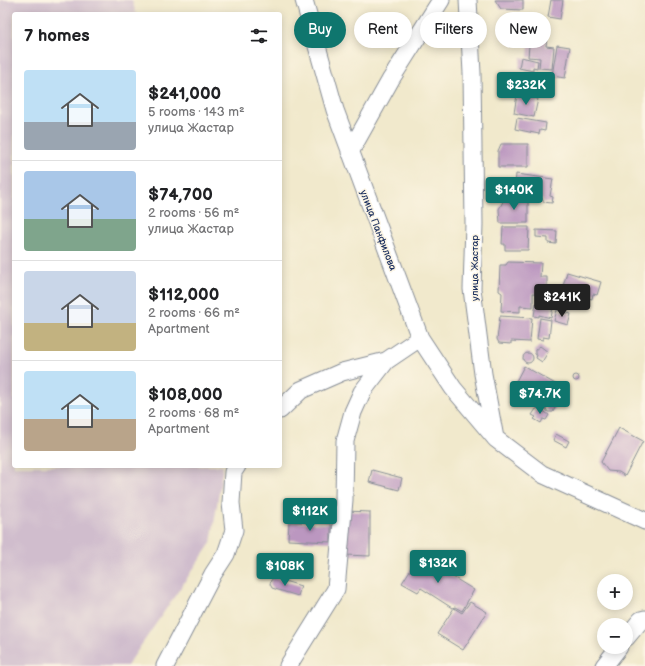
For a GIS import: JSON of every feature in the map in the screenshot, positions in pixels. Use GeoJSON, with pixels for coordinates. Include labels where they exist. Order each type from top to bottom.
{"type":"FeatureCollection","features":[{"type":"Feature","properties":{"kind":"street","name":"улица Панфилова"},"geometry":{"type":"LineString","coordinates":[[304,0],[335,110],[420,338],[453,388],[496,439],[542,474],[645,521]]}},
{"type":"Feature","properties":{"kind":"street"},"geometry":{"type":"LineString","coordinates":[[350,152],[391,79],[441,0]]}},
{"type":"Feature","properties":{"kind":"street","name":"улица Жастар"},"geometry":{"type":"LineString","coordinates":[[468,0],[472,73],[474,200],[472,290],[483,374],[496,439]]}},
{"type":"Feature","properties":{"kind":"street"},"geometry":{"type":"LineString","coordinates":[[288,666],[336,589],[344,500],[345,441],[362,392],[386,361],[420,338]]}},
{"type":"Feature","properties":{"kind":"street"},"geometry":{"type":"LineString","coordinates":[[282,408],[301,390],[342,372],[386,361]]}},
{"type":"Feature","properties":{"kind":"street"},"geometry":{"type":"LineString","coordinates":[[165,666],[213,574],[226,554],[234,530],[232,503],[233,472],[235,468]]}},
{"type":"Feature","properties":{"kind":"street"},"geometry":{"type":"LineString","coordinates":[[633,630],[641,620],[645,619]]}},
{"type":"Feature","properties":{"kind":"street"},"geometry":{"type":"LineString","coordinates":[[604,666],[613,654]]}},
{"type":"Feature","properties":{"kind":"shaded area"},"geometry":{"type":"Polygon","coordinates":[[[0,0],[132,0],[135,12],[12,12],[12,468],[223,468],[211,543],[127,666],[0,666],[0,0]]]}},
{"type":"Feature","properties":{"kind":"building"},"geometry":{"type":"Polygon","coordinates":[[[495,0],[523,0],[523,10],[501,9],[495,0]]]}},
{"type":"Feature","properties":{"kind":"building"},"geometry":{"type":"Polygon","coordinates":[[[551,0],[563,0],[560,19],[551,18],[551,12],[549,12],[551,0]]]}},
{"type":"Feature","properties":{"kind":"building"},"geometry":{"type":"Polygon","coordinates":[[[557,45],[570,47],[565,78],[552,76],[557,45]]]}},
{"type":"Feature","properties":{"kind":"building"},"geometry":{"type":"Polygon","coordinates":[[[554,47],[552,69],[539,68],[540,58],[528,57],[529,48],[554,47]]]}},
{"type":"Feature","properties":{"kind":"building"},"geometry":{"type":"Polygon","coordinates":[[[521,57],[538,61],[537,68],[533,67],[533,71],[519,68],[521,57]]]}},
{"type":"Feature","properties":{"kind":"building"},"geometry":{"type":"Polygon","coordinates":[[[517,95],[538,99],[534,117],[514,113],[517,95]]]}},
{"type":"Feature","properties":{"kind":"building"},"geometry":{"type":"Polygon","coordinates":[[[517,118],[546,123],[545,131],[540,130],[539,134],[515,129],[517,118]]]}},
{"type":"Feature","properties":{"kind":"building"},"geometry":{"type":"Polygon","coordinates":[[[501,144],[528,144],[528,167],[498,167],[498,151],[501,144]]]}},
{"type":"Feature","properties":{"kind":"building"},"geometry":{"type":"Polygon","coordinates":[[[516,174],[553,179],[550,196],[553,197],[552,203],[543,202],[543,199],[529,197],[529,194],[519,192],[520,188],[515,187],[516,174]]]}},
{"type":"Feature","properties":{"kind":"building"},"geometry":{"type":"Polygon","coordinates":[[[505,198],[528,198],[528,223],[500,223],[499,209],[505,198]]]}},
{"type":"Feature","properties":{"kind":"building"},"geometry":{"type":"Polygon","coordinates":[[[503,227],[529,227],[528,250],[505,250],[505,244],[502,244],[503,227]]]}},
{"type":"Feature","properties":{"kind":"building"},"geometry":{"type":"Polygon","coordinates":[[[536,230],[557,231],[556,244],[548,243],[548,238],[536,237],[536,230]]]}},
{"type":"Feature","properties":{"kind":"building"},"geometry":{"type":"Polygon","coordinates":[[[508,262],[541,263],[540,277],[547,277],[547,289],[540,288],[540,294],[533,293],[533,307],[520,306],[520,312],[501,311],[502,293],[499,291],[500,265],[506,265],[508,262]]]}},
{"type":"Feature","properties":{"kind":"building"},"geometry":{"type":"Polygon","coordinates":[[[567,272],[601,282],[597,295],[593,294],[592,299],[562,290],[567,272]]]}},
{"type":"Feature","properties":{"kind":"building"},"geometry":{"type":"Polygon","coordinates":[[[536,303],[553,307],[551,318],[539,315],[539,317],[534,316],[536,303]]]}},
{"type":"Feature","properties":{"kind":"building"},"geometry":{"type":"Polygon","coordinates":[[[557,310],[571,314],[568,325],[554,321],[557,310]]]}},
{"type":"Feature","properties":{"kind":"building"},"geometry":{"type":"Polygon","coordinates":[[[500,316],[532,318],[530,342],[511,341],[511,344],[499,343],[497,339],[500,316]]]}},
{"type":"Feature","properties":{"kind":"building"},"geometry":{"type":"Polygon","coordinates":[[[540,318],[551,320],[549,338],[543,337],[543,340],[537,339],[540,318]]]}},
{"type":"Feature","properties":{"kind":"building"},"geometry":{"type":"Polygon","coordinates":[[[540,346],[548,352],[542,362],[536,358],[537,355],[535,354],[535,350],[540,346]]]}},
{"type":"Feature","properties":{"kind":"building"},"geometry":{"type":"Polygon","coordinates":[[[526,353],[530,353],[532,354],[532,362],[526,363],[523,360],[523,356],[526,353]]]}},
{"type":"Feature","properties":{"kind":"building"},"geometry":{"type":"Polygon","coordinates":[[[524,366],[564,389],[553,412],[548,412],[546,409],[547,403],[521,389],[522,387],[515,383],[524,366]]]}},
{"type":"Feature","properties":{"kind":"building"},"geometry":{"type":"Polygon","coordinates":[[[576,375],[579,378],[576,381],[573,378],[576,375]]]}},
{"type":"Feature","properties":{"kind":"building"},"geometry":{"type":"Polygon","coordinates":[[[539,408],[549,415],[546,420],[543,419],[541,423],[534,419],[536,417],[532,415],[536,409],[539,408]]]}},
{"type":"Feature","properties":{"kind":"building"},"geometry":{"type":"Polygon","coordinates":[[[619,428],[643,441],[625,476],[619,472],[608,471],[601,462],[619,428]]]}},
{"type":"Feature","properties":{"kind":"building"},"geometry":{"type":"Polygon","coordinates":[[[556,434],[569,441],[566,447],[553,440],[556,434]]]}},
{"type":"Feature","properties":{"kind":"building"},"geometry":{"type":"Polygon","coordinates":[[[372,470],[402,478],[399,490],[369,482],[372,470]]]}},
{"type":"Feature","properties":{"kind":"building"},"geometry":{"type":"Polygon","coordinates":[[[345,511],[370,512],[370,556],[344,555],[345,511]]]}},
{"type":"Feature","properties":{"kind":"building"},"geometry":{"type":"Polygon","coordinates":[[[289,522],[331,524],[331,542],[288,540],[289,522]]]}},
{"type":"Feature","properties":{"kind":"building"},"geometry":{"type":"Polygon","coordinates":[[[419,556],[474,590],[462,611],[455,607],[452,608],[421,588],[418,592],[402,583],[419,556]]]}},
{"type":"Feature","properties":{"kind":"building"},"geometry":{"type":"Polygon","coordinates":[[[274,578],[301,586],[298,596],[272,588],[270,584],[271,580],[274,578]]]}},
{"type":"Feature","properties":{"kind":"building"},"geometry":{"type":"Polygon","coordinates":[[[470,602],[487,612],[463,650],[437,634],[454,608],[462,613],[470,602]]]}}]}
